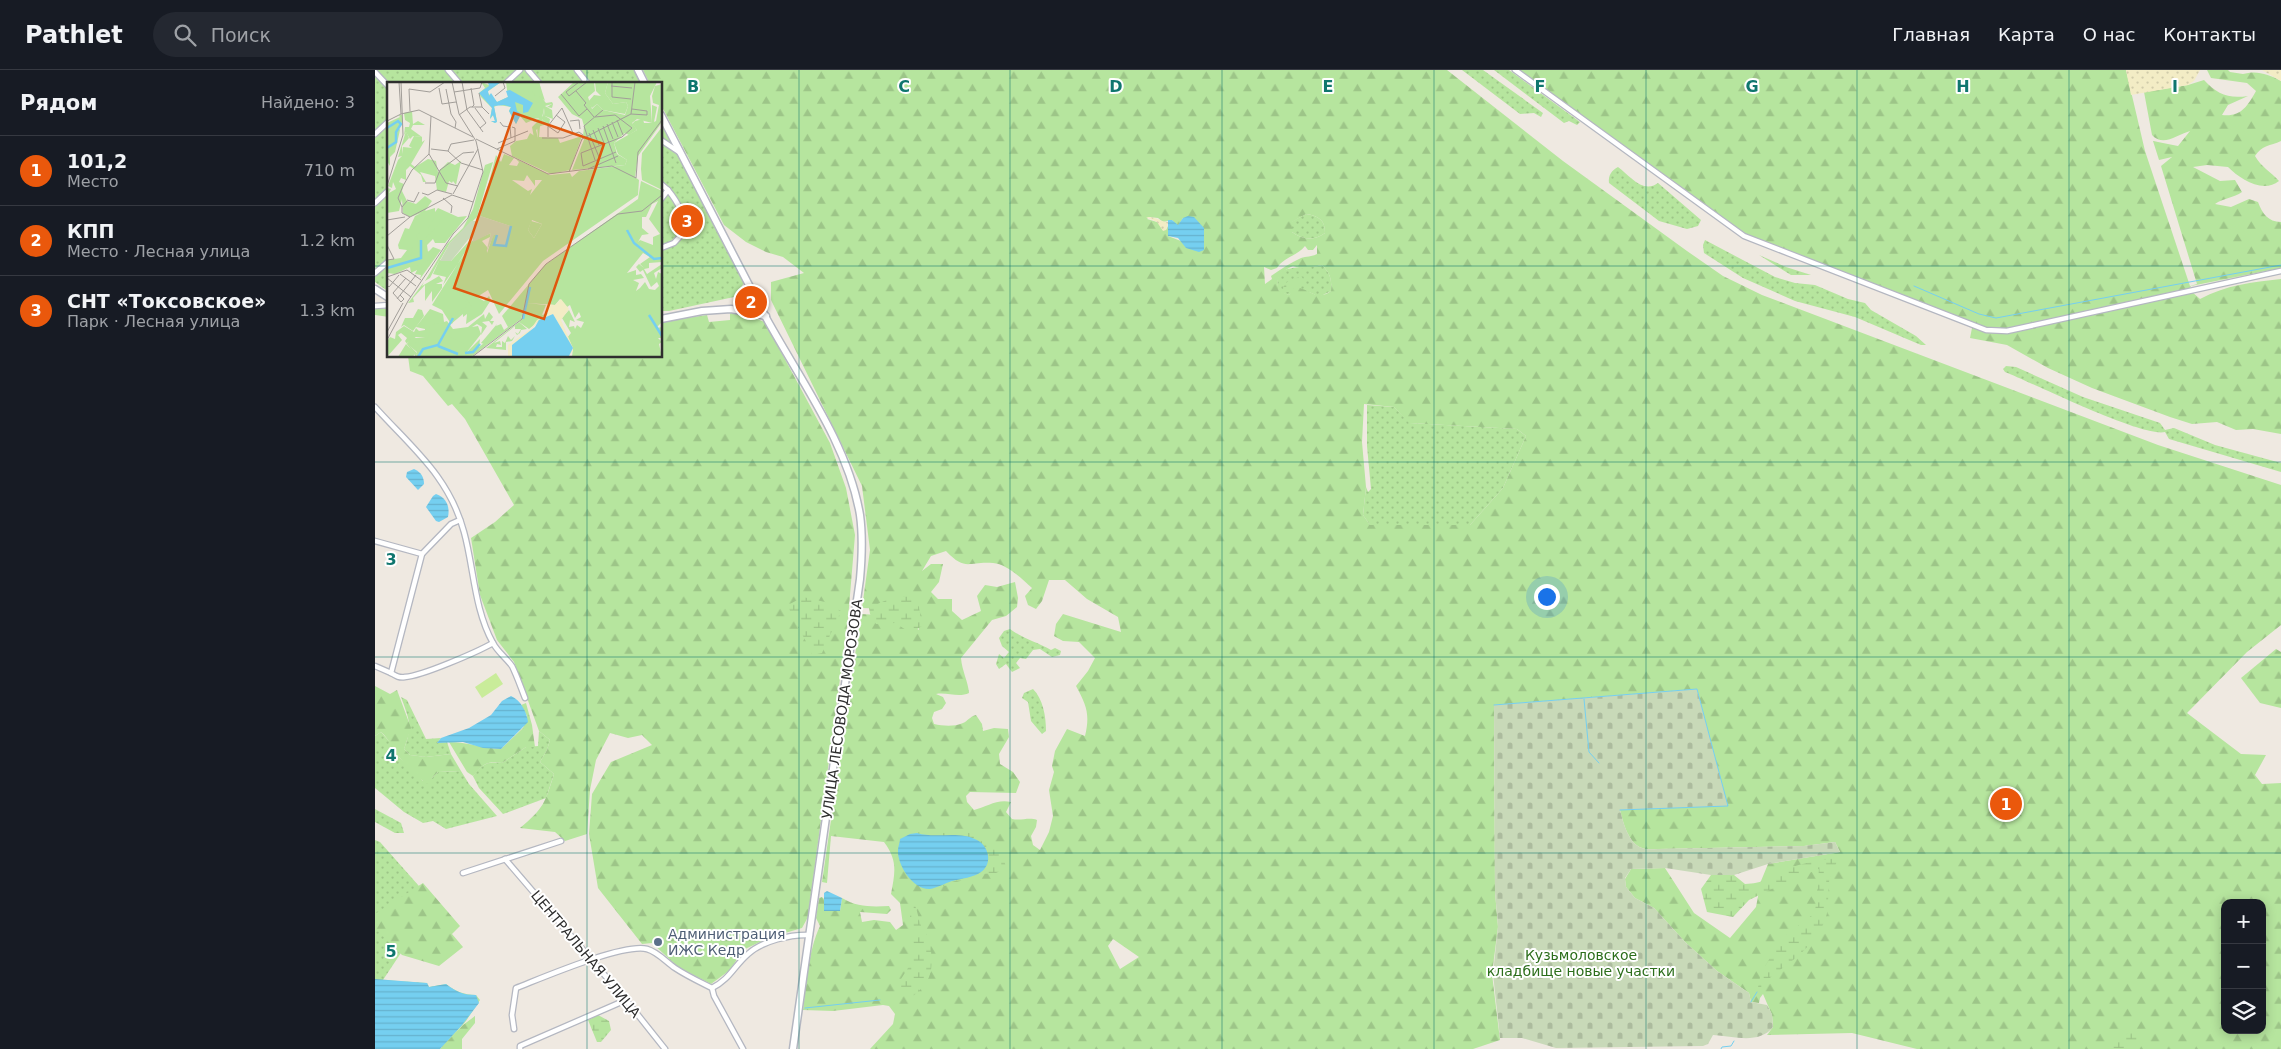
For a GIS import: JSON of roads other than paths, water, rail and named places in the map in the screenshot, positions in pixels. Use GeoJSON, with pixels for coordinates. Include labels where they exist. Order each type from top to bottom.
{"type":"FeatureCollection","features":[{"type":"Feature","properties":{"kind":"street"},"geometry":{"type":"LineString","coordinates":[[448,70],[458,82]]}},
{"type":"Feature","properties":{"kind":"street"},"geometry":{"type":"LineString","coordinates":[[507,82],[520,70]]}},
{"type":"Feature","properties":{"kind":"street"},"geometry":{"type":"LineString","coordinates":[[528,70],[538,82]]}},
{"type":"Feature","properties":{"kind":"street"},"geometry":{"type":"LineString","coordinates":[[577,70],[586,82]]}},
{"type":"Feature","properties":{"kind":"street"},"geometry":{"type":"LineString","coordinates":[[638,70],[644,82]]}},
{"type":"Feature","properties":{"kind":"street"},"geometry":{"type":"LineString","coordinates":[[1515,70],[1744,236],[1986,330],[2007,331],[2281,271]]}},
{"type":"Feature","properties":{"kind":"street"},"geometry":{"type":"LineString","coordinates":[[375,72],[387,85]]}},
{"type":"Feature","properties":{"kind":"street","name":"УЛИЦА ЛЕСОВОДА МОРОЗОВА"},"geometry":{"type":"LineString","coordinates":[[663,120],[840,452],[852,482],[860,514],[863,548],[793,1049]]}},
{"type":"Feature","properties":{"kind":"street"},"geometry":{"type":"LineString","coordinates":[[375,134],[387,123]]}},
{"type":"Feature","properties":{"kind":"street"},"geometry":{"type":"LineString","coordinates":[[663,141],[681,153]]}},
{"type":"Feature","properties":{"kind":"street"},"geometry":{"type":"LineString","coordinates":[[663,186],[668,190],[685,222],[685,232],[674,243],[663,247]]}},
{"type":"Feature","properties":{"kind":"street"},"geometry":{"type":"LineString","coordinates":[[663,196],[668,190]]}},
{"type":"Feature","properties":{"kind":"street"},"geometry":{"type":"LineString","coordinates":[[375,203],[387,192]]}},
{"type":"Feature","properties":{"kind":"street"},"geometry":{"type":"LineString","coordinates":[[375,273],[387,263]]}},
{"type":"Feature","properties":{"kind":"street"},"geometry":{"type":"LineString","coordinates":[[375,290],[387,297]]}},
{"type":"Feature","properties":{"kind":"street"},"geometry":{"type":"LineString","coordinates":[[663,319],[702,311],[731,309],[766,316]]}},
{"type":"Feature","properties":{"kind":"street"},"geometry":{"type":"LineString","coordinates":[[375,408],[437,472],[451,496],[464,532],[473,579],[493,643],[511,666],[525,698]]}},
{"type":"Feature","properties":{"kind":"street"},"geometry":{"type":"LineString","coordinates":[[391,673],[422,554],[451,524],[460,520]]}},
{"type":"Feature","properties":{"kind":"street"},"geometry":{"type":"LineString","coordinates":[[375,541],[422,554]]}},
{"type":"Feature","properties":{"kind":"street"},"geometry":{"type":"LineString","coordinates":[[375,666],[398,677],[409,676],[493,643]]}},
{"type":"Feature","properties":{"kind":"street"},"geometry":{"type":"LineString","coordinates":[[463,873],[561,841]]}},
{"type":"Feature","properties":{"kind":"street","name":"ЦЕНТРАЛЬНАЯ УЛИЦА"},"geometry":{"type":"LineString","coordinates":[[505,859],[593,960],[665,1049]]}},
{"type":"Feature","properties":{"kind":"street"},"geometry":{"type":"LineString","coordinates":[[712,988],[728,977],[743,959],[759,946],[792,936],[810,934]]}},
{"type":"Feature","properties":{"kind":"street"},"geometry":{"type":"LineString","coordinates":[[514,1028],[512,1015],[516,988],[630,948],[648,949],[657,953],[676,968],[712,988],[714,996],[743,1049]]}},
{"type":"Feature","properties":{"kind":"street"},"geometry":{"type":"LineString","coordinates":[[520,1047],[626,1000]]}},
{"type":"Feature","properties":{"kind":"water"},"geometry":{"type":"Polygon","coordinates":[[[1188,216],[1194,217],[1204,228],[1204,250],[1199,252],[1186,248],[1178,238],[1168,236],[1168,220],[1172,220],[1178,225],[1183,218],[1188,216]]]}},
{"type":"Feature","properties":{"kind":"water"},"geometry":{"type":"Polygon","coordinates":[[[414,469],[420,473],[424,484],[418,490],[406,477],[407,472],[414,469]]]}},
{"type":"Feature","properties":{"kind":"water"},"geometry":{"type":"Polygon","coordinates":[[[436,494],[445,500],[449,510],[448,517],[439,522],[436,521],[426,507],[436,494]]]}},
{"type":"Feature","properties":{"kind":"water"},"geometry":{"type":"Polygon","coordinates":[[[511,696],[518,700],[523,707],[528,722],[501,749],[483,748],[463,742],[437,743],[441,738],[469,728],[491,715],[502,701],[511,696]]]}},
{"type":"Feature","properties":{"kind":"water"},"geometry":{"type":"Polygon","coordinates":[[[917,833],[924,835],[955,835],[977,840],[987,851],[988,860],[985,869],[967,878],[930,889],[918,885],[907,876],[898,856],[900,839],[917,833]]]}},
{"type":"Feature","properties":{"kind":"water"},"geometry":{"type":"Polygon","coordinates":[[[827,891],[842,898],[840,911],[824,911],[824,893],[827,891]]]}},
{"type":"Feature","properties":{"kind":"water"},"geometry":{"type":"Polygon","coordinates":[[[375,979],[427,983],[429,987],[446,984],[460,992],[476,995],[479,1003],[440,1049],[375,1049],[375,979]]]}},
{"type":"Feature","properties":{"kind":"waterway"},"geometry":{"type":"LineString","coordinates":[[1914,286],[1979,314],[1996,318],[2281,265]]}},
{"type":"Feature","properties":{"kind":"waterway"},"geometry":{"type":"LineString","coordinates":[[1494,705],[1697,689],[1728,806],[1620,810]]}},
{"type":"Feature","properties":{"kind":"waterway"},"geometry":{"type":"LineString","coordinates":[[1584,699],[1589,752],[1599,763]]}},
{"type":"Feature","properties":{"kind":"waterway"},"geometry":{"type":"LineString","coordinates":[[1751,1002],[1757,992]]}},
{"type":"Feature","properties":{"kind":"waterway"},"geometry":{"type":"LineString","coordinates":[[805,1008],[880,1000]]}},
{"type":"Feature","properties":{"kind":"waterway"},"geometry":{"type":"LineString","coordinates":[[1721,1049],[1722,1047],[1731,1046],[1734,1041]]}},
{"type":"Feature","properties":{"kind":"place","name":"СНТ «Токсовское»"},"geometry":{"type":"Point","coordinates":[687,221]}},
{"type":"Feature","properties":{"kind":"place","name":"КПП"},"geometry":{"type":"Point","coordinates":[751,302]}},
{"type":"Feature","properties":{"kind":"place","name":"101,2"},"geometry":{"type":"Point","coordinates":[2006,804]}},
{"type":"Feature","properties":{"kind":"place","name":"Администрация ИЖС Кедр"},"geometry":{"type":"Point","coordinates":[658,942]}},
{"type":"Feature","properties":{"kind":"park label","name":"Кузьмоловское кладбище новые участки"},"geometry":{"type":"Point","coordinates":[1581,964]}}]}
